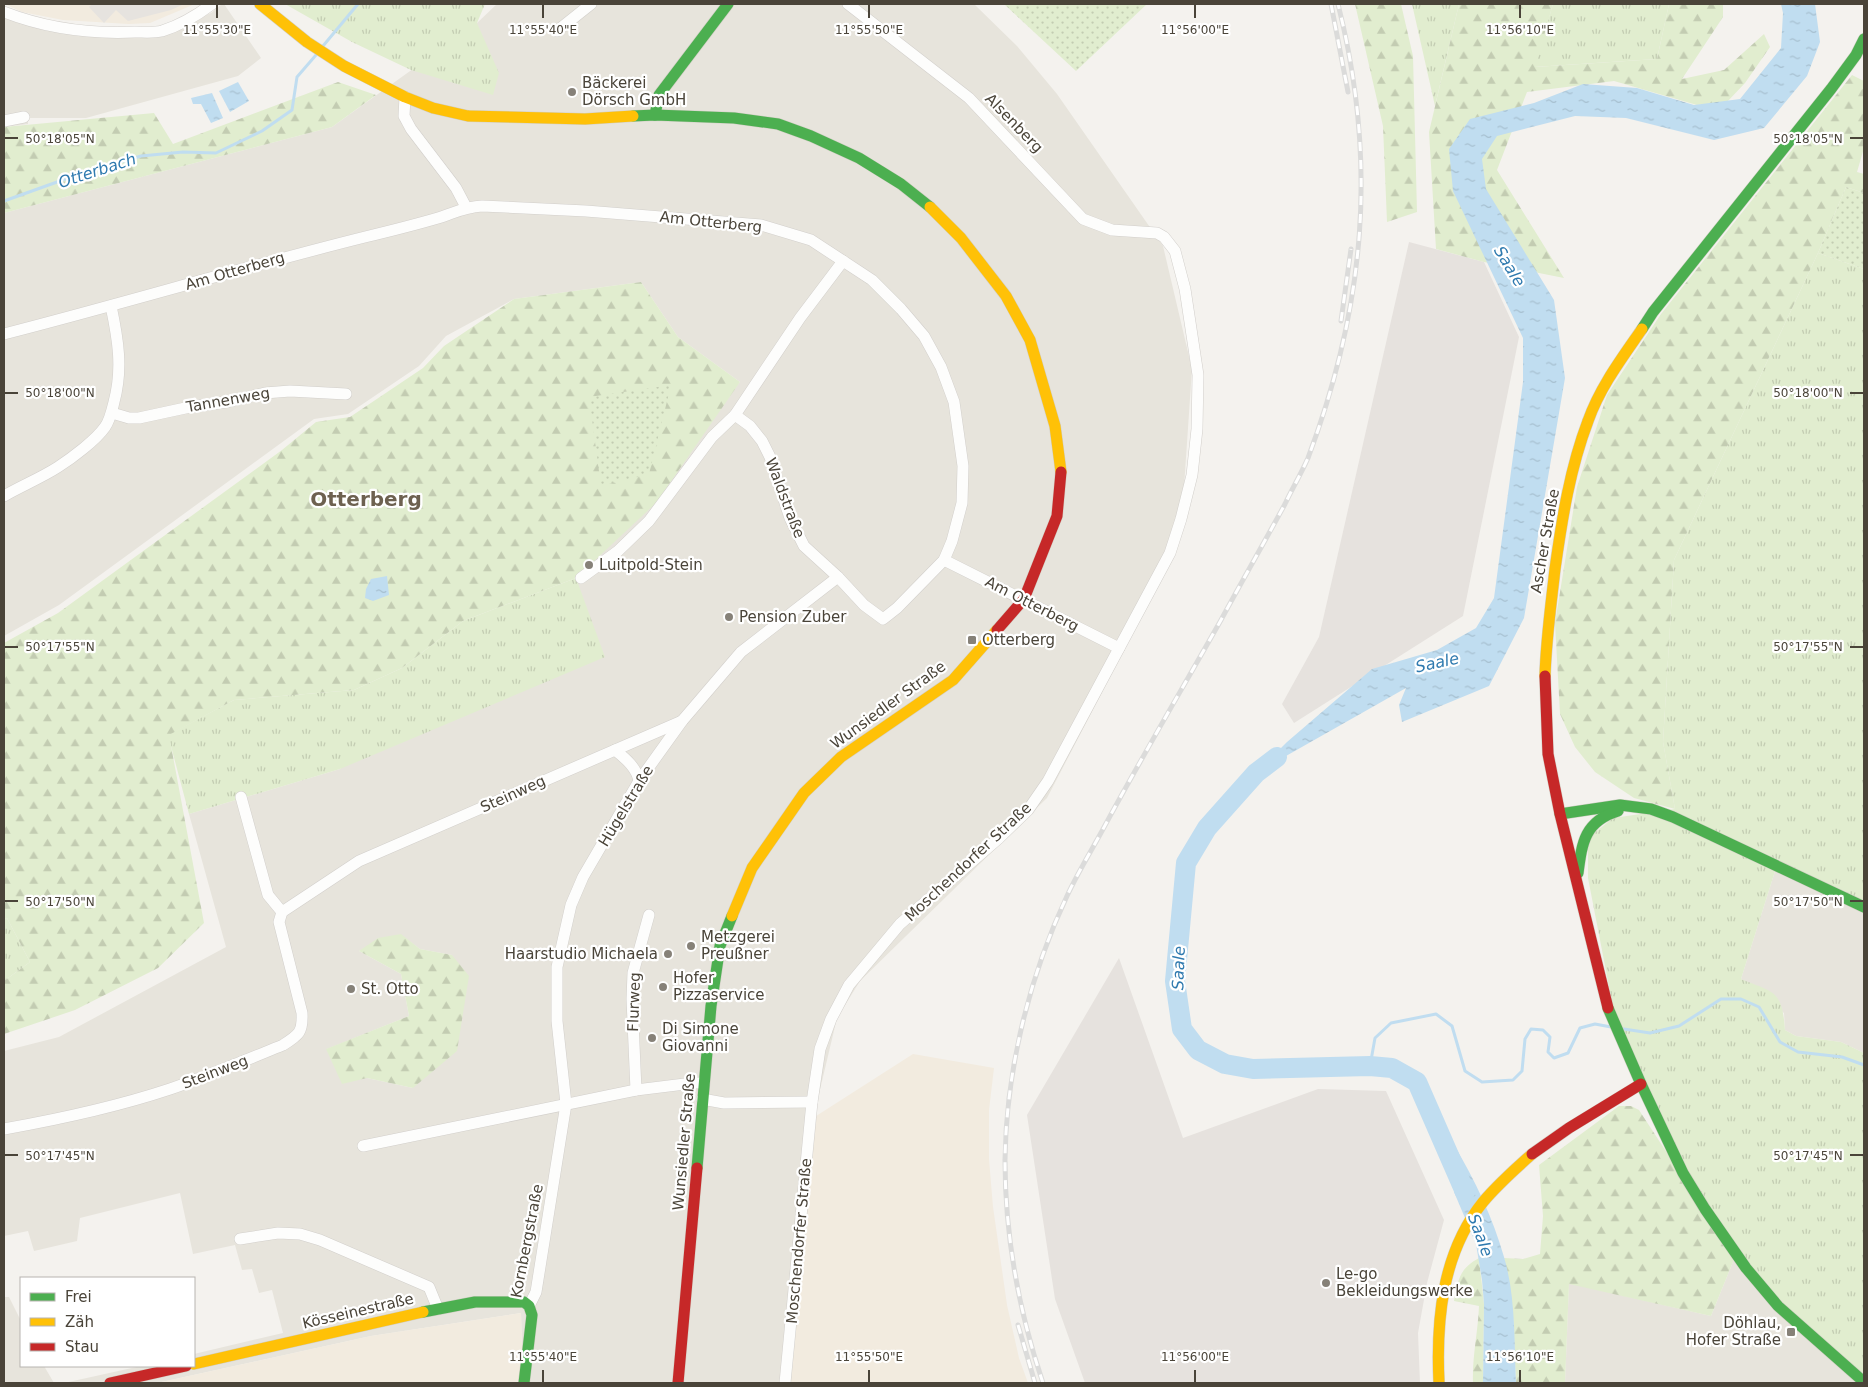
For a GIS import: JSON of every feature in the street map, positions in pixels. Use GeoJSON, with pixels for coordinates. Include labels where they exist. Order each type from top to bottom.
{"type":"FeatureCollection","features":[{"type":"Feature","properties":{"kind":"street"},"geometry":{"type":"LineString","coordinates":[[4,12],[27,21],[51,26],[101,32],[160,31],[189,20],[212,4]]}},
{"type":"Feature","properties":{"kind":"street","name":"Wunsiedler Straße"},"geometry":{"type":"LineString","coordinates":[[260,4],[307,42],[344,66],[405,97],[433,108],[468,116],[585,118],[655,115],[734,118],[778,124],[811,136],[859,158],[901,184],[933,209],[961,238],[1006,296],[1030,340],[1054,426],[1061,474],[1057,516],[1024,600],[953,680],[841,757],[804,793],[752,868],[720,946],[711,1006],[702,1098],[678,1383]]}},
{"type":"Feature","properties":{"kind":"street"},"geometry":{"type":"LineString","coordinates":[[557,31],[591,4]]}},
{"type":"Feature","properties":{"kind":"street"},"geometry":{"type":"LineString","coordinates":[[655,115],[660,94],[728,4]]}},
{"type":"Feature","properties":{"kind":"street","name":"Alsenberg"},"geometry":{"type":"LineString","coordinates":[[848,4],[969,98],[1083,219],[1112,230],[1125,232],[1147,231],[1164,237]]}},
{"type":"Feature","properties":{"kind":"street","name":"Ascher Straße"},"geometry":{"type":"LineString","coordinates":[[1864,39],[1856,55],[1831,89],[1653,312],[1602,390],[1588,420],[1576,459],[1562,521],[1546,639],[1545,693],[1548,754],[1577,885],[1606,1002],[1641,1084],[1684,1173],[1746,1268],[1778,1306],[1864,1382]]}},
{"type":"Feature","properties":{"kind":"street"},"geometry":{"type":"LineString","coordinates":[[405,97],[404,116],[456,188],[466,207]]}},
{"type":"Feature","properties":{"kind":"street"},"geometry":{"type":"LineString","coordinates":[[4,121],[24,116]]}},
{"type":"Feature","properties":{"kind":"street","name":"Am Otterberg"},"geometry":{"type":"LineString","coordinates":[[4,334],[280,258],[418,224],[446,216],[466,207],[482,206],[586,211],[753,223],[812,240],[872,280],[901,308],[924,336],[941,367],[954,402],[963,466],[962,503],[952,541],[944,560],[897,608],[883,619]]}},
{"type":"Feature","properties":{"kind":"street","name":"Moschendorfer Straße"},"geometry":{"type":"LineString","coordinates":[[785,1383],[812,1102],[820,1049],[832,1019],[849,985],[900,924],[999,838],[1028,810],[1048,781],[1170,553],[1192,475],[1197,429],[1198,375],[1185,289],[1175,251],[1164,237]]}},
{"type":"Feature","properties":{"kind":"street"},"geometry":{"type":"LineString","coordinates":[[580,578],[618,551],[650,521],[712,437],[735,415],[800,318],[843,261]]}},
{"type":"Feature","properties":{"kind":"street"},"geometry":{"type":"LineString","coordinates":[[4,496],[57,468],[80,451],[105,427],[112,413],[118,388],[120,362],[117,333],[111,306]]}},
{"type":"Feature","properties":{"kind":"street","name":"Tannenweg"},"geometry":{"type":"LineString","coordinates":[[112,413],[129,418],[139,418],[190,406],[226,402],[273,392],[346,394]]}},
{"type":"Feature","properties":{"kind":"street","name":"Waldstraße"},"geometry":{"type":"LineString","coordinates":[[735,415],[750,426],[762,441],[770,457],[790,518],[804,546],[864,605],[883,619]]}},
{"type":"Feature","properties":{"kind":"street","name":"Am Otterberg"},"geometry":{"type":"LineString","coordinates":[[944,560],[1119,648]]}},
{"type":"Feature","properties":{"kind":"street","name":"Hügelstraße"},"geometry":{"type":"LineString","coordinates":[[566,1104],[556,1020],[556,967],[571,905],[583,877],[639,782],[682,721],[741,652],[838,578]]}},
{"type":"Feature","properties":{"kind":"street","name":"Steinweg"},"geometry":{"type":"LineString","coordinates":[[4,1129],[107,1108],[171,1089],[283,1045],[297,1037],[303,1027],[302,1013],[279,922],[282,912],[359,862],[682,721]]}},
{"type":"Feature","properties":{"kind":"street"},"geometry":{"type":"LineString","coordinates":[[614,750],[632,766],[638,774],[639,782]]}},
{"type":"Feature","properties":{"kind":"street"},"geometry":{"type":"LineString","coordinates":[[241,797],[268,895],[282,912]]}},
{"type":"Feature","properties":{"kind":"street"},"geometry":{"type":"LineString","coordinates":[[1560,814],[1620,805],[1651,809],[1673,817],[1864,907]]}},
{"type":"Feature","properties":{"kind":"street"},"geometry":{"type":"LineString","coordinates":[[1577,885],[1583,842],[1589,828],[1599,818],[1614,812],[1651,809]]}},
{"type":"Feature","properties":{"kind":"street","name":"Flurweg"},"geometry":{"type":"LineString","coordinates":[[636,1090],[632,999],[633,973],[648,915]]}},
{"type":"Feature","properties":{"kind":"street"},"geometry":{"type":"LineString","coordinates":[[363,1146],[636,1090],[704,1083]]}},
{"type":"Feature","properties":{"kind":"street"},"geometry":{"type":"LineString","coordinates":[[1439,1383],[1439,1320],[1447,1276],[1454,1253],[1481,1203],[1502,1180],[1536,1151],[1641,1084]]}},
{"type":"Feature","properties":{"kind":"street"},"geometry":{"type":"LineString","coordinates":[[702,1098],[724,1103],[812,1102]]}},
{"type":"Feature","properties":{"kind":"street","name":"Kornbergstraße"},"geometry":{"type":"LineString","coordinates":[[524,1383],[532,1315],[529,1306],[536,1292],[566,1104]]}},
{"type":"Feature","properties":{"kind":"street"},"geometry":{"type":"LineString","coordinates":[[240,1240],[278,1233],[300,1234],[320,1240],[429,1288],[438,1308]]}},
{"type":"Feature","properties":{"kind":"street","name":"Kösseinestraße"},"geometry":{"type":"LineString","coordinates":[[195,1364],[438,1308],[475,1302],[524,1302],[529,1306]]}},
{"type":"Feature","properties":{"kind":"street"},"geometry":{"type":"LineString","coordinates":[[110,1383],[182,1367]]}},
{"type":"Feature","properties":{"kind":"shaded area"},"geometry":{"type":"Polygon","coordinates":[[[5,4],[195,4],[150,23],[129,24],[63,20],[22,12],[5,4]]]}},
{"type":"Feature","properties":{"kind":"shaded area"},"geometry":{"type":"Polygon","coordinates":[[[92,4],[184,4],[171,10],[128,21],[116,10],[104,23],[89,7],[92,4]]]}},
{"type":"Feature","properties":{"kind":"shaded area"},"geometry":{"type":"Polygon","coordinates":[[[224,4],[261,58],[238,76],[86,118],[28,118],[28,124],[4,127],[4,18],[40,29],[97,37],[152,38],[211,13],[224,4]]]}},
{"type":"Feature","properties":{"kind":"shaded area"},"geometry":{"type":"Polygon","coordinates":[[[497,4],[974,4],[1017,46],[1057,94],[1163,246],[1192,369],[1184,487],[1170,562],[1047,798],[860,981],[837,1018],[813,1119],[791,1383],[523,1383],[521,1313],[371,1336],[157,1383],[64,1383],[136,1367],[195,1367],[195,1354],[283,1333],[272,1290],[259,1293],[252,1269],[242,1270],[235,1245],[193,1254],[180,1193],[80,1218],[77,1241],[34,1251],[28,1231],[4,1236],[4,1051],[59,1037],[226,947],[189,814],[340,769],[576,578],[740,382],[678,337],[641,282],[514,299],[446,336],[419,366],[348,414],[314,419],[59,605],[4,636],[4,213],[332,127],[477,23],[497,4]],[[401,935],[359,951],[401,974],[409,1016],[327,1049],[367,1078],[413,1088],[452,955],[420,949],[401,935]]]}},
{"type":"Feature","properties":{"kind":"shaded area"},"geometry":{"type":"Polygon","coordinates":[[[1409,242],[1484,262],[1519,337],[1463,616],[1294,723],[1282,704],[1319,637],[1409,242]]]}},
{"type":"Feature","properties":{"kind":"shaded area"},"geometry":{"type":"Polygon","coordinates":[[[1776,868],[1864,909],[1864,1053],[1841,1042],[1796,1036],[1785,1030],[1784,1013],[1741,979],[1776,868]]]}},
{"type":"Feature","properties":{"kind":"shaded area","name":"Le-go Bekleidungswerke"},"geometry":{"type":"Polygon","coordinates":[[[1119,958],[1183,1138],[1318,1089],[1386,1091],[1444,1220],[1427,1283],[1418,1333],[1420,1383],[1085,1383],[1055,1299],[1027,1115],[1119,958]]]}},
{"type":"Feature","properties":{"kind":"shaded area"},"geometry":{"type":"Polygon","coordinates":[[[913,1054],[994,1068],[989,1110],[989,1159],[993,1207],[1007,1305],[1019,1358],[1028,1383],[791,1383],[813,1118],[913,1054]]]}},
{"type":"Feature","properties":{"kind":"shaded area"},"geometry":{"type":"Polygon","coordinates":[[[1735,1257],[1864,1383],[1565,1383],[1569,1283],[1711,1316],[1735,1257]]]}},
{"type":"Feature","properties":{"kind":"shaded area"},"geometry":{"type":"Polygon","coordinates":[[[4,1297],[9,1297],[20,1319],[20,1367],[45,1367],[54,1383],[4,1383],[4,1297]]]}},
{"type":"Feature","properties":{"kind":"shaded area"},"geometry":{"type":"Polygon","coordinates":[[[521,1313],[523,1383],[157,1383],[371,1336],[521,1313]]]}},
{"type":"Feature","properties":{"kind":"green space"},"geometry":{"type":"Polygon","coordinates":[[[285,4],[485,4],[477,23],[499,73],[493,95],[411,70],[352,42],[285,4]]]}},
{"type":"Feature","properties":{"kind":"green space"},"geometry":{"type":"Polygon","coordinates":[[[1004,4],[1147,4],[1076,71],[1004,4]]]}},
{"type":"Feature","properties":{"kind":"green space"},"geometry":{"type":"Polygon","coordinates":[[[1355,4],[1401,4],[1413,56],[1417,212],[1387,222],[1383,126],[1355,4]]]}},
{"type":"Feature","properties":{"kind":"green space"},"geometry":{"type":"Polygon","coordinates":[[[1412,4],[1459,4],[1435,106],[1412,4]]]}},
{"type":"Feature","properties":{"kind":"green space"},"geometry":{"type":"Polygon","coordinates":[[[1459,4],[1553,4],[1535,67],[1657,59],[1669,4],[1723,4],[1723,17],[1682,79],[1724,70],[1764,34],[1770,47],[1745,83],[1727,102],[1697,105],[1614,81],[1527,92],[1497,170],[1564,278],[1484,262],[1436,249],[1429,132],[1459,4]]]}},
{"type":"Feature","properties":{"kind":"green space"},"geometry":{"type":"Polygon","coordinates":[[[1553,4],[1669,4],[1657,59],[1534,67],[1553,4]]]}},
{"type":"Feature","properties":{"kind":"green space"},"geometry":{"type":"Polygon","coordinates":[[[1852,75],[1864,81],[1864,148],[1857,172],[1864,174],[1864,193],[1846,187],[1818,253],[1674,560],[1663,742],[1675,809],[1634,798],[1595,772],[1575,747],[1560,714],[1555,623],[1577,487],[1607,395],[1661,314],[1852,75]]]}},
{"type":"Feature","properties":{"kind":"green space"},"geometry":{"type":"Polygon","coordinates":[[[338,82],[376,95],[332,127],[4,213],[4,127],[154,113],[173,144],[338,82]]]}},
{"type":"Feature","properties":{"kind":"green space"},"geometry":{"type":"Polygon","coordinates":[[[1846,187],[1864,193],[1864,269],[1818,253],[1846,187]]]}},
{"type":"Feature","properties":{"kind":"green space"},"geometry":{"type":"Polygon","coordinates":[[[1818,253],[1864,269],[1864,909],[1776,868],[1741,979],[1769,990],[1774,994],[1781,1007],[1785,1030],[1796,1036],[1841,1042],[1864,1053],[1864,1378],[1775,1300],[1699,1201],[1613,1007],[1588,878],[1588,838],[1613,818],[1675,809],[1663,742],[1674,560],[1818,253]]]}},
{"type":"Feature","properties":{"kind":"green space"},"geometry":{"type":"Polygon","coordinates":[[[641,282],[678,337],[740,382],[656,503],[576,578],[463,621],[402,668],[354,690],[234,700],[169,735],[204,923],[158,968],[75,1010],[4,1034],[4,981],[30,962],[7,918],[4,919],[4,643],[58,613],[282,450],[316,422],[350,417],[423,368],[444,346],[514,299],[641,282]]]}},
{"type":"Feature","properties":{"kind":"green space"},"geometry":{"type":"Polygon","coordinates":[[[671,385],[649,474],[601,486],[589,397],[671,385]]]}},
{"type":"Feature","properties":{"kind":"green space"},"geometry":{"type":"Polygon","coordinates":[[[576,578],[605,657],[340,769],[189,814],[168,735],[234,700],[354,690],[402,668],[463,621],[576,578]]]}},
{"type":"Feature","properties":{"kind":"green space"},"geometry":{"type":"Polygon","coordinates":[[[7,918],[30,962],[4,981],[4,919],[7,918]]]}},
{"type":"Feature","properties":{"kind":"green space"},"geometry":{"type":"Polygon","coordinates":[[[401,934],[420,949],[452,955],[469,976],[457,1051],[413,1088],[367,1078],[342,1084],[326,1049],[409,1016],[401,974],[359,951],[378,938],[401,934]]]}},
{"type":"Feature","properties":{"kind":"green space"},"geometry":{"type":"Polygon","coordinates":[[[1619,1106],[1631,1106],[1639,1110],[1735,1257],[1711,1316],[1569,1284],[1565,1383],[1516,1383],[1513,1317],[1504,1258],[1523,1259],[1540,1254],[1543,1216],[1539,1165],[1619,1106]]]}},
{"type":"Feature","properties":{"kind":"green space"},"geometry":{"type":"Polygon","coordinates":[[[1479,1258],[1484,1304],[1483,1383],[1473,1383],[1479,1306],[1454,1301],[1460,1276],[1467,1266],[1479,1258]]]}},
{"type":"Feature","properties":{"kind":"water"},"geometry":{"type":"Polygon","coordinates":[[[1781,4],[1815,4],[1820,42],[1807,76],[1764,128],[1714,140],[1626,118],[1575,116],[1497,136],[1482,159],[1486,189],[1554,300],[1565,378],[1524,618],[1489,686],[1402,722],[1399,705],[1406,688],[1256,773],[1287,742],[1372,669],[1437,650],[1476,628],[1494,598],[1523,382],[1523,338],[1453,191],[1449,149],[1470,119],[1534,103],[1583,84],[1637,88],[1694,105],[1740,99],[1781,48],[1783,13],[1781,4]]]}},
{"type":"Feature","properties":{"kind":"water"},"geometry":{"type":"Polygon","coordinates":[[[238,82],[249,101],[230,112],[219,91],[238,82]]]}},
{"type":"Feature","properties":{"kind":"water"},"geometry":{"type":"Polygon","coordinates":[[[212,93],[223,118],[211,123],[201,104],[193,104],[191,98],[212,93]]]}},
{"type":"Feature","properties":{"kind":"water"},"geometry":{"type":"Polygon","coordinates":[[[387,576],[389,595],[373,601],[365,598],[366,589],[371,579],[387,576]]]}},
{"type":"Feature","properties":{"kind":"water"},"geometry":{"type":"Polygon","coordinates":[[[1454,1145],[1483,1200],[1508,1272],[1513,1304],[1516,1383],[1483,1383],[1484,1304],[1482,1280],[1476,1244],[1454,1192],[1454,1145]]]}},
{"type":"Feature","properties":{"kind":"waterway","name":"Otterbach"},"geometry":{"type":"LineString","coordinates":[[323,46],[358,4]]}},
{"type":"Feature","properties":{"kind":"waterway","name":"Otterbach"},"geometry":{"type":"LineString","coordinates":[[4,201],[85,172],[141,156],[183,152],[216,153],[262,131],[292,110],[297,77],[316,55]]}},
{"type":"Feature","properties":{"kind":"waterway","name":"Saale"},"geometry":{"type":"LineString","coordinates":[[1277,757],[1256,773],[1207,828],[1186,863],[1175,981],[1182,1029],[1198,1050],[1225,1064],[1253,1069],[1370,1066],[1392,1068],[1417,1082],[1465,1192]]}},
{"type":"Feature","properties":{"kind":"waterway"},"geometry":{"type":"LineString","coordinates":[[1624,1029],[1650,1033],[1679,1026],[1721,999],[1741,999],[1759,1007],[1780,1042],[1798,1052],[1842,1057],[1864,1065]]}},
{"type":"Feature","properties":{"kind":"waterway"},"geometry":{"type":"LineString","coordinates":[[1370,1066],[1375,1038],[1391,1023],[1436,1014],[1452,1026],[1465,1071],[1482,1082],[1513,1080],[1522,1071],[1525,1039],[1531,1029],[1543,1030],[1550,1037],[1548,1052],[1554,1058],[1568,1053],[1580,1028],[1595,1024],[1611,1027]]}},
{"type":"Feature","properties":{"kind":"railway"},"geometry":{"type":"LineString","coordinates":[[1331,4],[1348,92]]}},
{"type":"Feature","properties":{"kind":"railway"},"geometry":{"type":"LineString","coordinates":[[1043,1383],[1020,1301],[1011,1245],[1006,1188],[1006,1126],[1015,1059],[1022,1025],[1041,959],[1071,888],[1285,504],[1308,458],[1327,401],[1342,345],[1353,289],[1359,233],[1361,177],[1358,120],[1351,63],[1338,4]]}},
{"type":"Feature","properties":{"kind":"railway"},"geometry":{"type":"LineString","coordinates":[[1341,321],[1351,249]]}},
{"type":"Feature","properties":{"kind":"railway"},"geometry":{"type":"LineString","coordinates":[[1018,1325],[1035,1383]]}},
{"type":"Feature","properties":{"kind":"traffic: fast"},"geometry":{"type":"LineString","coordinates":[[655,115],[659,95],[728,4]]}},
{"type":"Feature","properties":{"kind":"traffic: fast"},"geometry":{"type":"LineString","coordinates":[[1642,329],[1653,312],[1831,89],[1856,55],[1864,39]]}},
{"type":"Feature","properties":{"kind":"traffic: fast"},"geometry":{"type":"LineString","coordinates":[[633,116],[734,118],[778,124],[811,136],[859,158],[901,184],[930,207]]}},
{"type":"Feature","properties":{"kind":"traffic: fast"},"geometry":{"type":"LineString","coordinates":[[1560,814],[1620,805],[1651,809],[1673,817],[1864,907]]}},
{"type":"Feature","properties":{"kind":"traffic: fast"},"geometry":{"type":"LineString","coordinates":[[1578,873],[1581,852],[1587,834],[1598,821],[1618,811]]}},
{"type":"Feature","properties":{"kind":"traffic: fast"},"geometry":{"type":"LineString","coordinates":[[697,1168],[711,1006],[720,946],[732,916]]}},
{"type":"Feature","properties":{"kind":"traffic: fast"},"geometry":{"type":"LineString","coordinates":[[1608,1008],[1683,1173],[1705,1209],[1746,1268],[1778,1306],[1864,1382]]}},
{"type":"Feature","properties":{"kind":"traffic: fast"},"geometry":{"type":"LineString","coordinates":[[423,1312],[475,1302],[524,1302],[529,1306],[532,1315],[524,1383]]}},
{"type":"Feature","properties":{"kind":"traffic: slow"},"geometry":{"type":"LineString","coordinates":[[260,4],[307,42],[344,66],[405,97],[433,108],[468,116],[585,119],[633,116]]}},
{"type":"Feature","properties":{"kind":"traffic: slow"},"geometry":{"type":"LineString","coordinates":[[930,207],[961,238],[1006,296],[1030,340],[1055,426],[1061,472]]}},
{"type":"Feature","properties":{"kind":"traffic: slow"},"geometry":{"type":"LineString","coordinates":[[1545,676],[1555,569],[1571,475],[1576,457],[1599,396],[1642,329]]}},
{"type":"Feature","properties":{"kind":"traffic: slow"},"geometry":{"type":"LineString","coordinates":[[732,916],[752,868],[804,793],[841,757],[953,680],[997,630]]}},
{"type":"Feature","properties":{"kind":"traffic: slow"},"geometry":{"type":"LineString","coordinates":[[1439,1383],[1439,1335],[1444,1288],[1458,1243],[1469,1222],[1483,1202],[1532,1154]]}},
{"type":"Feature","properties":{"kind":"traffic: slow"},"geometry":{"type":"LineString","coordinates":[[195,1364],[423,1312]]}},
{"type":"Feature","properties":{"kind":"traffic: jam"},"geometry":{"type":"LineString","coordinates":[[997,630],[1024,599],[1057,516],[1061,472]]}},
{"type":"Feature","properties":{"kind":"traffic: jam"},"geometry":{"type":"LineString","coordinates":[[1545,676],[1548,754],[1560,814],[1608,1008]]}},
{"type":"Feature","properties":{"kind":"traffic: jam"},"geometry":{"type":"LineString","coordinates":[[1532,1154],[1569,1128],[1641,1084]]}},
{"type":"Feature","properties":{"kind":"traffic: jam"},"geometry":{"type":"LineString","coordinates":[[678,1383],[697,1168]]}},
{"type":"Feature","properties":{"kind":"traffic: jam"},"geometry":{"type":"LineString","coordinates":[[110,1383],[182,1367]]}},
{"type":"Feature","properties":{"kind":"place","name":"Bäckerei Dörsch GmbH"},"geometry":{"type":"Point","coordinates":[572,92]}},
{"type":"Feature","properties":{"kind":"place","name":"Luitpold-Stein"},"geometry":{"type":"Point","coordinates":[589,565]}},
{"type":"Feature","properties":{"kind":"place","name":"Pension Zuber"},"geometry":{"type":"Point","coordinates":[729,617]}},
{"type":"Feature","properties":{"kind":"place","name":"Otterberg"},"geometry":{"type":"Point","coordinates":[972,640]}},
{"type":"Feature","properties":{"kind":"place","name":"Metzgerei Preußner"},"geometry":{"type":"Point","coordinates":[691,946]}},
{"type":"Feature","properties":{"kind":"place","name":"Haarstudio Michaela"},"geometry":{"type":"Point","coordinates":[668,954]}},
{"type":"Feature","properties":{"kind":"place","name":"Hofer Pizzaservice"},"geometry":{"type":"Point","coordinates":[663,987]}},
{"type":"Feature","properties":{"kind":"place","name":"St. Otto"},"geometry":{"type":"Point","coordinates":[351,989]}},
{"type":"Feature","properties":{"kind":"place","name":"Di Simone Giovanni"},"geometry":{"type":"Point","coordinates":[652,1038]}},
{"type":"Feature","properties":{"kind":"place","name":"Le-go Bekleidungswerke"},"geometry":{"type":"Point","coordinates":[1326,1283]}},
{"type":"Feature","properties":{"kind":"place","name":"Döhlau, Hofer Straße"},"geometry":{"type":"Point","coordinates":[1791,1332]}},
{"type":"Feature","properties":{"kind":"district","name":"Otterberg"},"geometry":{"type":"Point","coordinates":[366,499]}}]}
